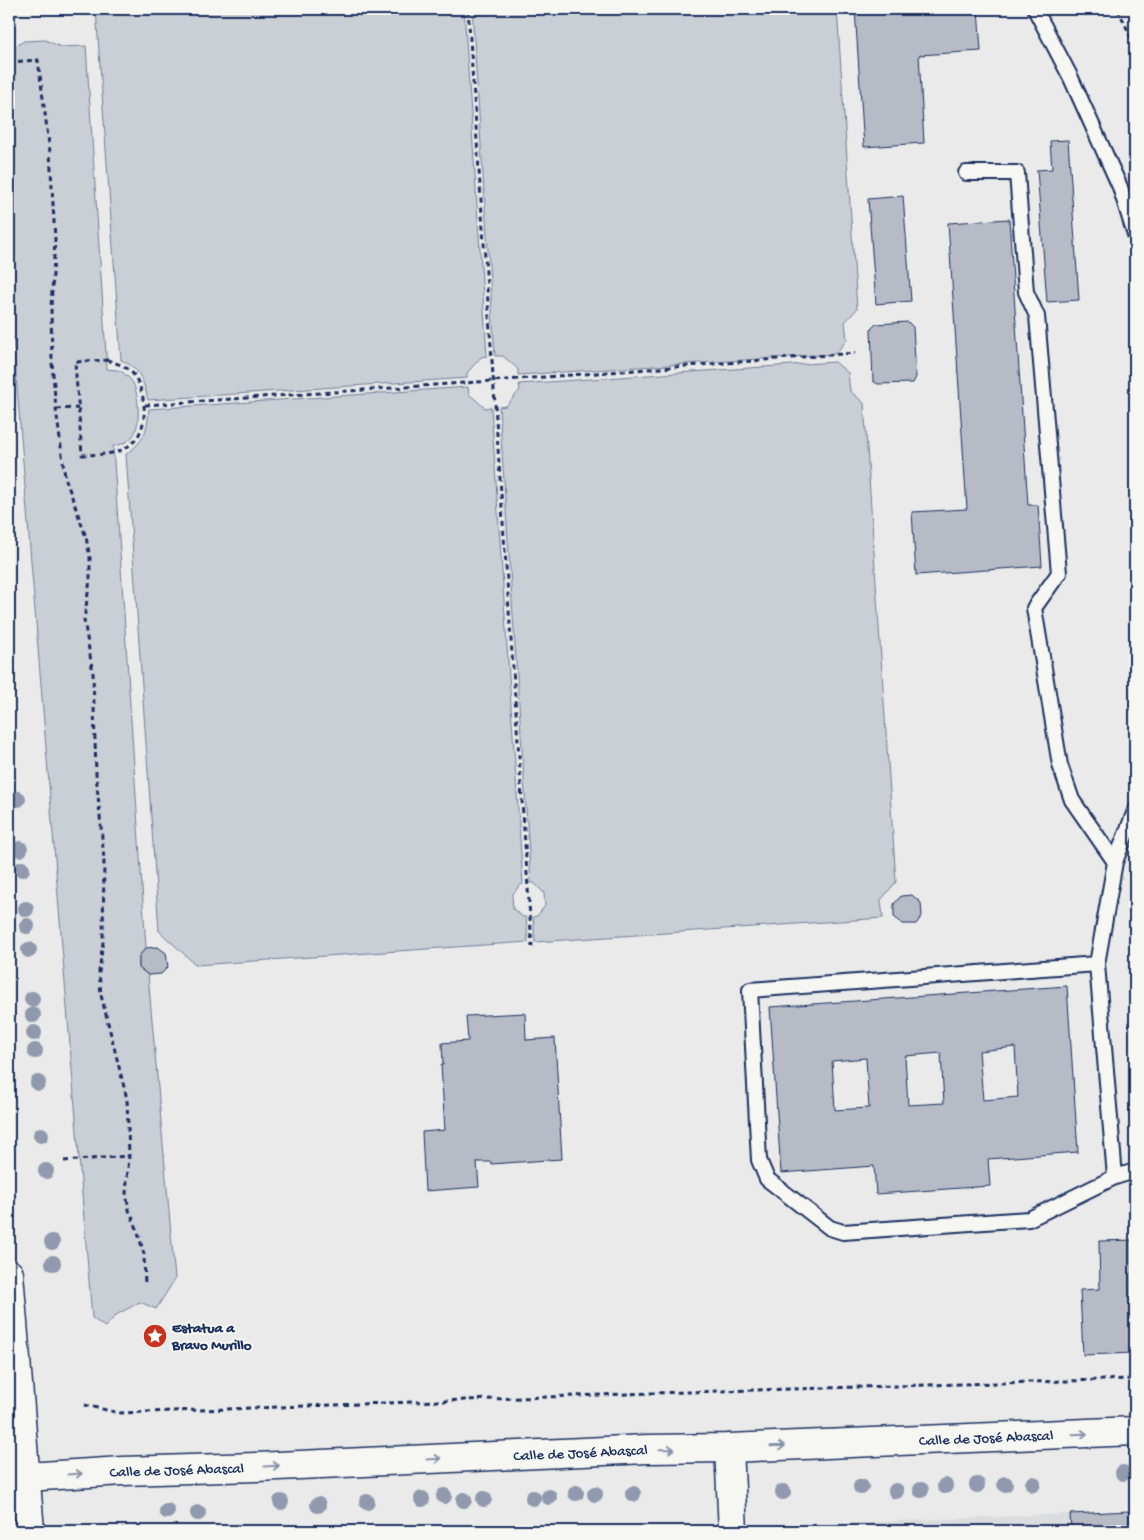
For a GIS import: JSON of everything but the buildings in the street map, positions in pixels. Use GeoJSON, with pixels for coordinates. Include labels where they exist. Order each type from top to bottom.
{"type":"FeatureCollection","features":[{"type":"Feature","properties":{"kind":"main road"},"geometry":{"type":"LineString","coordinates":[[9,1274],[17,1477],[30,1531]]}},
{"type":"Feature","properties":{"kind":"main road","name":"Calle de José Abascal"},"geometry":{"type":"LineString","coordinates":[[17,1477],[647,1449],[729,1448],[1135,1432]]}},
{"type":"Feature","properties":{"kind":"main road"},"geometry":{"type":"LineString","coordinates":[[729,1448],[733,1531]]}},
{"type":"Feature","properties":{"kind":"lane"},"geometry":{"type":"LineString","coordinates":[[1035,9],[1071,78],[1120,187],[1135,234]]}},
{"type":"Feature","properties":{"kind":"lane"},"geometry":{"type":"LineString","coordinates":[[966,173],[1017,172],[1026,292],[1038,316],[1059,573],[1034,608],[1060,765],[1072,800],[1114,862]]}},
{"type":"Feature","properties":{"kind":"lane"},"geometry":{"type":"LineString","coordinates":[[1115,1177],[1097,964],[1114,862],[1135,811]]}},
{"type":"Feature","properties":{"kind":"lane"},"geometry":{"type":"LineString","coordinates":[[1097,964],[750,990],[759,1160],[767,1180],[830,1228],[844,1232],[1030,1219],[1115,1177],[1135,1171]]}},
{"type":"Feature","properties":{"kind":"path"},"geometry":{"type":"LineString","coordinates":[[468,9],[532,947]]}},
{"type":"Feature","properties":{"kind":"path"},"geometry":{"type":"LineString","coordinates":[[1118,9],[1135,46]]}},
{"type":"Feature","properties":{"kind":"path"},"geometry":{"type":"LineString","coordinates":[[9,62],[38,60],[50,152],[55,239],[51,308],[56,409],[65,478],[86,537],[90,558],[90,580],[84,620],[93,673],[96,774],[104,859],[103,942],[99,972],[101,995],[127,1099],[129,1156],[126,1193],[129,1210],[144,1254],[145,1286]]}},
{"type":"Feature","properties":{"kind":"path"},"geometry":{"type":"LineString","coordinates":[[145,405],[855,353]]}},
{"type":"Feature","properties":{"kind":"path"},"geometry":{"type":"LineString","coordinates":[[107,360],[124,366],[133,373],[145,405],[142,428],[138,437],[131,444],[113,454],[82,455],[78,408],[75,362],[107,360]]}},
{"type":"Feature","properties":{"kind":"path"},"geometry":{"type":"LineString","coordinates":[[56,409],[78,408]]}},
{"type":"Feature","properties":{"kind":"path"},"geometry":{"type":"LineString","coordinates":[[64,1161],[129,1156]]}},
{"type":"Feature","properties":{"kind":"path"},"geometry":{"type":"LineString","coordinates":[[84,1405],[120,1413],[663,1392],[1135,1379]]}},
{"type":"Feature","properties":{"kind":"path"},"geometry":{"type":"LineString","coordinates":[[120,1531],[126,1527]]}},
{"type":"Feature","properties":{"kind":"shaded area"},"geometry":{"type":"Polygon","coordinates":[[[96,9],[464,9],[487,356],[481,357],[467,373],[467,378],[148,400],[140,376],[133,367],[121,360],[96,9]]]}},
{"type":"Feature","properties":{"kind":"shaded area"},"geometry":{"type":"Polygon","coordinates":[[[472,9],[837,9],[857,309],[845,322],[847,340],[835,354],[518,375],[518,369],[503,356],[495,356],[472,9]]]}},
{"type":"Feature","properties":{"kind":"shaded area"},"geometry":{"type":"Polygon","coordinates":[[[45,40],[61,47],[86,46],[107,369],[120,371],[131,380],[137,395],[138,410],[136,431],[133,436],[123,443],[113,446],[146,948],[139,956],[139,968],[148,975],[175,1279],[156,1309],[140,1302],[116,1315],[105,1327],[92,1318],[9,288],[9,50],[24,41],[45,40]]]}},
{"type":"Feature","properties":{"kind":"shaded area"},"geometry":{"type":"Polygon","coordinates":[[[835,362],[848,373],[850,391],[864,403],[896,882],[881,900],[883,918],[535,942],[533,917],[537,916],[545,906],[544,893],[534,883],[531,883],[499,407],[506,406],[520,390],[519,384],[835,362]]]}},
{"type":"Feature","properties":{"kind":"shaded area"},"geometry":{"type":"Polygon","coordinates":[[[468,387],[469,394],[485,408],[491,407],[523,884],[512,895],[513,909],[523,917],[526,917],[528,942],[196,965],[159,931],[126,454],[137,445],[144,435],[149,409],[468,387]]]}},
{"type":"Feature","properties":{"kind":"shaded area"},"geometry":{"type":"Polygon","coordinates":[[[1135,1511],[1135,1531],[824,1531],[830,1524],[1135,1511]]]}},
{"type":"Feature","properties":{"kind":"place","name":"Estatua a Bravo Murillo"},"geometry":{"type":"Point","coordinates":[155,1336]}}]}
